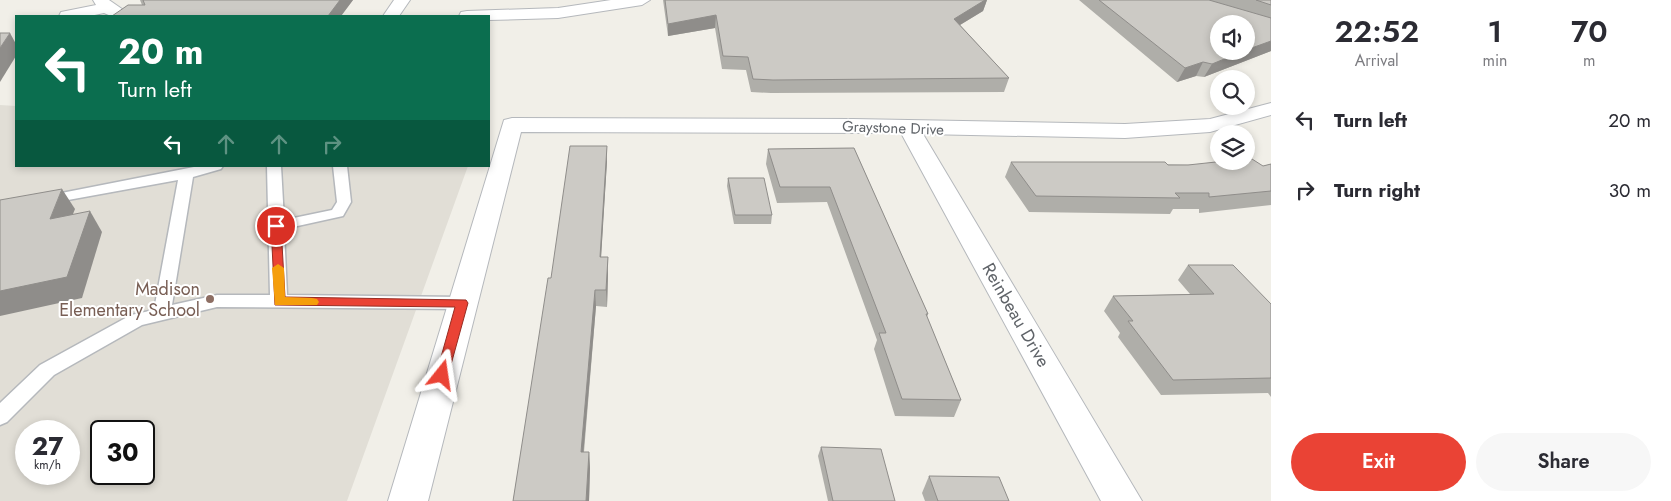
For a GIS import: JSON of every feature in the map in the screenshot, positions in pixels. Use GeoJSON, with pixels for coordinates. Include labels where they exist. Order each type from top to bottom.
{"type":"FeatureCollection","features":[{"type":"Feature","properties":{"kind":"street"},"geometry":{"type":"LineString","coordinates":[[392,15],[402,0]]}},
{"type":"Feature","properties":{"kind":"street"},"geometry":{"type":"LineString","coordinates":[[490,15],[558,12],[642,0]]}},
{"type":"Feature","properties":{"kind":"street"},"geometry":{"type":"LineString","coordinates":[[70,15],[103,4],[115,12],[134,15]]}},
{"type":"Feature","properties":{"kind":"street","name":"Graystone Drive"},"geometry":{"type":"LineString","coordinates":[[462,303],[512,125],[1125,130],[1210,125],[1271,109]]}},
{"type":"Feature","properties":{"kind":"street","name":"Reinbeau Drive"},"geometry":{"type":"LineString","coordinates":[[909,128],[1122,501]]}},
{"type":"Feature","properties":{"kind":"street"},"geometry":{"type":"LineString","coordinates":[[408,501],[462,303]]}},
{"type":"Feature","properties":{"kind":"lane"},"geometry":{"type":"LineString","coordinates":[[40,201],[186,174],[212,167]]}},
{"type":"Feature","properties":{"kind":"lane"},"geometry":{"type":"LineString","coordinates":[[274,167],[279,302]]}},
{"type":"Feature","properties":{"kind":"lane"},"geometry":{"type":"LineString","coordinates":[[276,226],[338,213],[344,202],[340,167]]}},
{"type":"Feature","properties":{"kind":"lane"},"geometry":{"type":"LineString","coordinates":[[162,314],[186,174]]}},
{"type":"Feature","properties":{"kind":"lane"},"geometry":{"type":"LineString","coordinates":[[0,416],[47,370],[138,320],[162,314],[217,301],[462,303]]}},
{"type":"Feature","properties":{"kind":"shaded area","name":"Madison Elementary School"},"geometry":{"type":"Polygon","coordinates":[[[0,105],[15,106],[15,167],[468,167],[347,501],[0,501],[0,105]]]}},
{"type":"Feature","properties":{"kind":"building"},"geometry":{"type":"Polygon","coordinates":[[[143,0],[340,0],[329,15],[113,15],[128,5],[145,5],[143,0]]]}},
{"type":"Feature","properties":{"kind":"building"},"geometry":{"type":"Polygon","coordinates":[[[665,0],[985,0],[954,19],[1009,78],[753,79],[748,57],[723,56],[716,15],[668,24],[665,0]]]}},
{"type":"Feature","properties":{"kind":"building"},"geometry":{"type":"Polygon","coordinates":[[[1099,0],[1209,0],[1271,18],[1271,41],[1255,47],[1255,15],[1210,15],[1210,60],[1222,60],[1212,64],[1203,62],[1185,68],[1099,0]]]}},
{"type":"Feature","properties":{"kind":"building"},"geometry":{"type":"Polygon","coordinates":[[[1256,0],[1271,0],[1271,5],[1256,0]]]}},
{"type":"Feature","properties":{"kind":"building"},"geometry":{"type":"Polygon","coordinates":[[[0,33],[10,33],[0,48],[0,33]]]}},
{"type":"Feature","properties":{"kind":"building"},"geometry":{"type":"Polygon","coordinates":[[[570,146],[607,146],[600,257],[608,257],[606,290],[595,290],[581,452],[589,452],[586,501],[513,501],[548,278],[551,278],[570,146]]]}},
{"type":"Feature","properties":{"kind":"building"},"geometry":{"type":"Polygon","coordinates":[[[854,148],[928,314],[926,314],[961,400],[902,399],[879,333],[886,333],[830,187],[780,187],[768,149],[854,148]]]}},
{"type":"Feature","properties":{"kind":"building"},"geometry":{"type":"Polygon","coordinates":[[[1255,161],[1263,166],[1271,164],[1271,191],[1209,197],[1209,193],[1175,193],[1180,198],[1036,196],[1011,162],[1165,162],[1168,165],[1210,163],[1210,170],[1255,170],[1255,161]]]}},
{"type":"Feature","properties":{"kind":"building"},"geometry":{"type":"Polygon","coordinates":[[[728,178],[764,178],[772,215],[735,215],[728,178]]]}},
{"type":"Feature","properties":{"kind":"building"},"geometry":{"type":"Polygon","coordinates":[[[62,189],[50,219],[90,211],[67,277],[0,291],[0,200],[62,189]]]}},
{"type":"Feature","properties":{"kind":"building"},"geometry":{"type":"Polygon","coordinates":[[[1188,265],[1233,265],[1271,304],[1271,378],[1173,380],[1128,321],[1133,321],[1113,296],[1214,294],[1188,265]]]}},
{"type":"Feature","properties":{"kind":"building"},"geometry":{"type":"Polygon","coordinates":[[[821,447],[881,449],[895,501],[833,501],[821,447]]]}},
{"type":"Feature","properties":{"kind":"building"},"geometry":{"type":"Polygon","coordinates":[[[929,476],[999,477],[1009,501],[938,501],[929,476]]]}},
{"type":"Feature","properties":{"kind":"slow traffic"},"geometry":{"type":"LineString","coordinates":[[278,268],[279,302],[312,302]]}},
{"type":"Feature","properties":{"kind":"place","name":"Madison Elementary School"},"geometry":{"type":"Point","coordinates":[210,299]}},
{"type":"Feature","properties":{"kind":"route"},"geometry":{"type":"LineString","coordinates":[[276,226],[279,302],[462,303],[442,375]]}}]}
